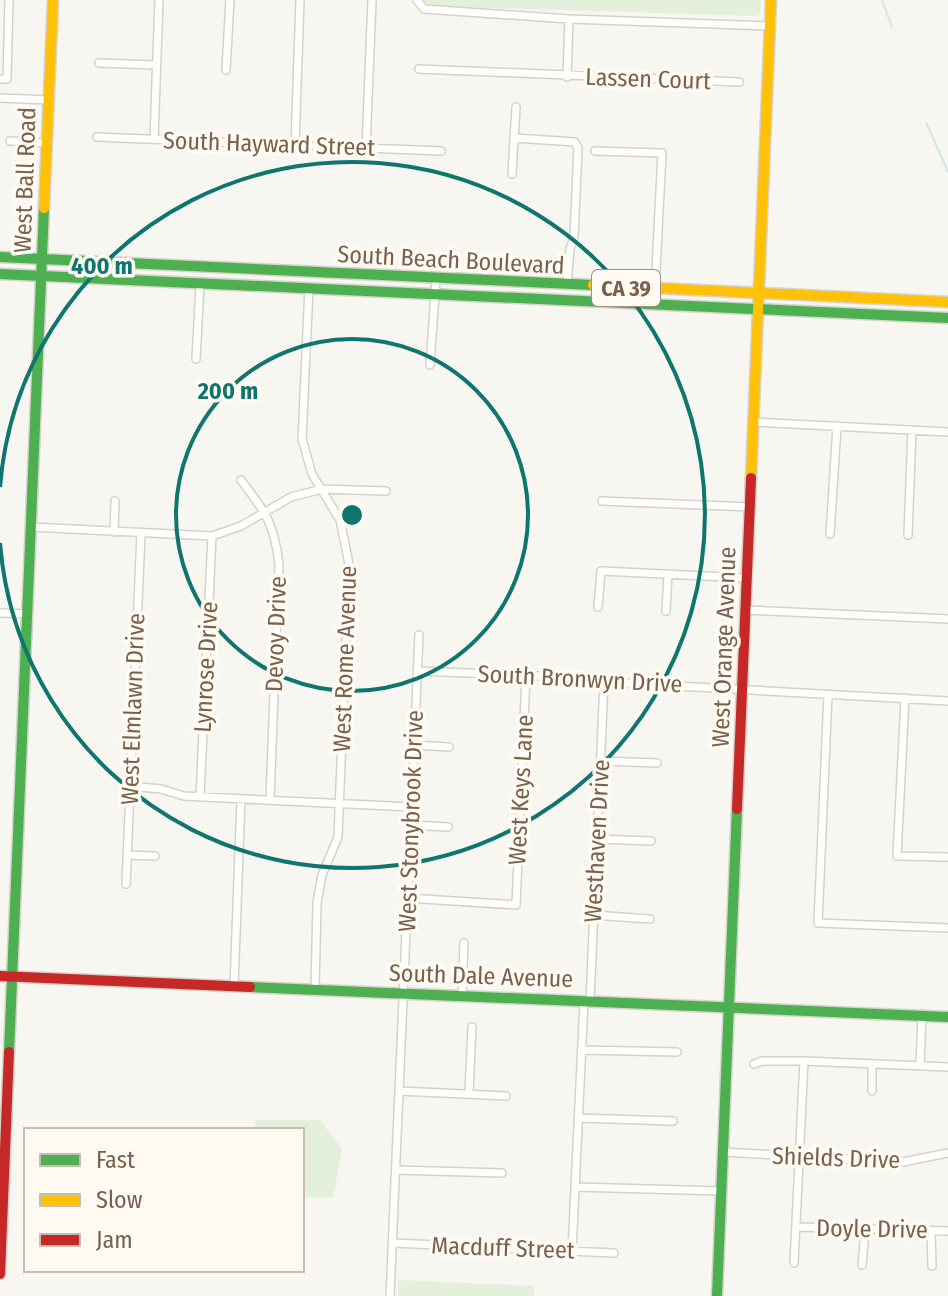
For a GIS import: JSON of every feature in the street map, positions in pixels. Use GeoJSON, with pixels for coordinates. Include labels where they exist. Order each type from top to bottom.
{"type":"FeatureCollection","features":[{"type":"Feature","properties":{"kind":"main road","name":"West Ball Road"},"geometry":{"type":"LineString","coordinates":[[0,1274],[3,1112],[12,976],[53,0]]}},
{"type":"Feature","properties":{"kind":"main road","name":"West Orange Avenue"},"geometry":{"type":"LineString","coordinates":[[717,1296],[771,0]]}},
{"type":"Feature","properties":{"kind":"main road","name":"South Beach Boulevard"},"geometry":{"type":"LineString","coordinates":[[0,257],[948,302]]}},
{"type":"Feature","properties":{"kind":"main road","name":"South Beach Boulevard"},"geometry":{"type":"LineString","coordinates":[[0,274],[948,318]]}},
{"type":"Feature","properties":{"kind":"main road","name":"South Dale Avenue"},"geometry":{"type":"LineString","coordinates":[[0,976],[948,1017]]}},
{"type":"Feature","properties":{"kind":"street"},"geometry":{"type":"LineString","coordinates":[[0,79],[7,79],[9,0]]}},
{"type":"Feature","properties":{"kind":"street"},"geometry":{"type":"LineString","coordinates":[[154,139],[159,0]]}},
{"type":"Feature","properties":{"kind":"street"},"geometry":{"type":"LineString","coordinates":[[226,70],[230,0]]}},
{"type":"Feature","properties":{"kind":"street"},"geometry":{"type":"LineString","coordinates":[[295,145],[300,0]]}},
{"type":"Feature","properties":{"kind":"street"},"geometry":{"type":"LineString","coordinates":[[366,148],[372,0]]}},
{"type":"Feature","properties":{"kind":"street"},"geometry":{"type":"LineString","coordinates":[[417,0],[424,9],[569,19],[770,26]]}},
{"type":"Feature","properties":{"kind":"street","name":"Lassen Court"},"geometry":{"type":"LineString","coordinates":[[569,19],[567,77],[739,82]]}},
{"type":"Feature","properties":{"kind":"street"},"geometry":{"type":"LineString","coordinates":[[99,63],[156,65]]}},
{"type":"Feature","properties":{"kind":"street"},"geometry":{"type":"LineString","coordinates":[[419,69],[567,77]]}},
{"type":"Feature","properties":{"kind":"street"},"geometry":{"type":"LineString","coordinates":[[0,98],[48,100]]}},
{"type":"Feature","properties":{"kind":"street"},"geometry":{"type":"LineString","coordinates":[[512,174],[516,107]]}},
{"type":"Feature","properties":{"kind":"street","name":"South Hayward Street"},"geometry":{"type":"LineString","coordinates":[[97,137],[441,151]]}},
{"type":"Feature","properties":{"kind":"street"},"geometry":{"type":"LineString","coordinates":[[514,138],[575,142],[578,148],[574,237],[567,285]]}},
{"type":"Feature","properties":{"kind":"street"},"geometry":{"type":"LineString","coordinates":[[10,141],[46,143]]}},
{"type":"Feature","properties":{"kind":"street"},"geometry":{"type":"LineString","coordinates":[[595,151],[662,153],[655,289]]}},
{"type":"Feature","properties":{"kind":"street"},"geometry":{"type":"LineString","coordinates":[[430,365],[436,280]]}},
{"type":"Feature","properties":{"kind":"street"},"geometry":{"type":"LineString","coordinates":[[196,359],[200,285]]}},
{"type":"Feature","properties":{"kind":"street","name":"West Rome Avenue"},"geometry":{"type":"LineString","coordinates":[[309,288],[302,439],[312,474],[340,520],[349,564],[338,837],[322,875],[317,903],[315,989]]}},
{"type":"Feature","properties":{"kind":"street"},"geometry":{"type":"LineString","coordinates":[[753,422],[948,432]]}},
{"type":"Feature","properties":{"kind":"street"},"geometry":{"type":"LineString","coordinates":[[830,534],[837,426]]}},
{"type":"Feature","properties":{"kind":"street"},"geometry":{"type":"LineString","coordinates":[[908,535],[912,430]]}},
{"type":"Feature","properties":{"kind":"street","name":"Devoy Drive"},"geometry":{"type":"LineString","coordinates":[[241,480],[266,513],[275,534],[279,564],[270,798]]}},
{"type":"Feature","properties":{"kind":"street"},"geometry":{"type":"LineString","coordinates":[[31,527],[212,536],[241,526],[291,497],[322,489],[386,491]]}},
{"type":"Feature","properties":{"kind":"street"},"geometry":{"type":"LineString","coordinates":[[114,532],[115,501]]}},
{"type":"Feature","properties":{"kind":"street"},"geometry":{"type":"LineString","coordinates":[[602,501],[750,507]]}},
{"type":"Feature","properties":{"kind":"street","name":"West Elmlawn Drive"},"geometry":{"type":"LineString","coordinates":[[126,884],[141,533]]}},
{"type":"Feature","properties":{"kind":"street","name":"Lynrose Drive"},"geometry":{"type":"LineString","coordinates":[[200,797],[212,536]]}},
{"type":"Feature","properties":{"kind":"street"},"geometry":{"type":"LineString","coordinates":[[598,607],[601,571],[747,578]]}},
{"type":"Feature","properties":{"kind":"street"},"geometry":{"type":"LineString","coordinates":[[666,611],[668,574]]}},
{"type":"Feature","properties":{"kind":"street"},"geometry":{"type":"LineString","coordinates":[[745,610],[948,619]]}},
{"type":"Feature","properties":{"kind":"street"},"geometry":{"type":"LineString","coordinates":[[0,613],[27,614]]}},
{"type":"Feature","properties":{"kind":"street","name":"West Stonybrook Drive"},"geometry":{"type":"LineString","coordinates":[[390,1296],[419,635]]}},
{"type":"Feature","properties":{"kind":"street","name":"South Bronwyn Drive"},"geometry":{"type":"LineString","coordinates":[[417,671],[948,701]]}},
{"type":"Feature","properties":{"kind":"street","name":"West Keys Lane"},"geometry":{"type":"LineString","coordinates":[[407,898],[516,905],[526,675]]}},
{"type":"Feature","properties":{"kind":"street","name":"Westhaven Drive"},"geometry":{"type":"LineString","coordinates":[[572,1251],[604,682]]}},
{"type":"Feature","properties":{"kind":"street"},"geometry":{"type":"LineString","coordinates":[[828,695],[818,923],[948,928]]}},
{"type":"Feature","properties":{"kind":"street"},"geometry":{"type":"LineString","coordinates":[[905,698],[897,856],[948,857]]}},
{"type":"Feature","properties":{"kind":"street"},"geometry":{"type":"LineString","coordinates":[[414,745],[449,747]]}},
{"type":"Feature","properties":{"kind":"street"},"geometry":{"type":"LineString","coordinates":[[600,761],[657,763]]}},
{"type":"Feature","properties":{"kind":"street"},"geometry":{"type":"LineString","coordinates":[[130,786],[200,797],[411,807]]}},
{"type":"Feature","properties":{"kind":"street"},"geometry":{"type":"LineString","coordinates":[[234,986],[241,799]]}},
{"type":"Feature","properties":{"kind":"street"},"geometry":{"type":"LineString","coordinates":[[411,825],[448,827]]}},
{"type":"Feature","properties":{"kind":"street"},"geometry":{"type":"LineString","coordinates":[[597,839],[651,841]]}},
{"type":"Feature","properties":{"kind":"street"},"geometry":{"type":"LineString","coordinates":[[127,855],[155,856]]}},
{"type":"Feature","properties":{"kind":"street"},"geometry":{"type":"LineString","coordinates":[[593,915],[650,919]]}},
{"type":"Feature","properties":{"kind":"street"},"geometry":{"type":"LineString","coordinates":[[462,996],[464,943]]}},
{"type":"Feature","properties":{"kind":"street"},"geometry":{"type":"LineString","coordinates":[[920,1066],[922,1016]]}},
{"type":"Feature","properties":{"kind":"street"},"geometry":{"type":"LineString","coordinates":[[469,1092],[472,1027]]}},
{"type":"Feature","properties":{"kind":"street"},"geometry":{"type":"LineString","coordinates":[[581,1050],[677,1052]]}},
{"type":"Feature","properties":{"kind":"street"},"geometry":{"type":"LineString","coordinates":[[754,1064],[762,1061],[804,1061],[948,1067]]}},
{"type":"Feature","properties":{"kind":"street"},"geometry":{"type":"LineString","coordinates":[[794,1263],[804,1061]]}},
{"type":"Feature","properties":{"kind":"street"},"geometry":{"type":"LineString","coordinates":[[872,1064],[872,1091]]}},
{"type":"Feature","properties":{"kind":"street"},"geometry":{"type":"LineString","coordinates":[[399,1091],[506,1096]]}},
{"type":"Feature","properties":{"kind":"street"},"geometry":{"type":"LineString","coordinates":[[578,1118],[673,1121]]}},
{"type":"Feature","properties":{"kind":"street","name":"Shields Drive"},"geometry":{"type":"LineString","coordinates":[[723,1152],[903,1162],[948,1153]]}},
{"type":"Feature","properties":{"kind":"street"},"geometry":{"type":"LineString","coordinates":[[396,1170],[502,1173]]}},
{"type":"Feature","properties":{"kind":"street"},"geometry":{"type":"LineString","coordinates":[[575,1187],[721,1191]]}},
{"type":"Feature","properties":{"kind":"street","name":"Doyle Drive"},"geometry":{"type":"LineString","coordinates":[[797,1227],[948,1231]]}},
{"type":"Feature","properties":{"kind":"street"},"geometry":{"type":"LineString","coordinates":[[862,1265],[865,1231]]}},
{"type":"Feature","properties":{"kind":"street"},"geometry":{"type":"LineString","coordinates":[[931,1231],[932,1266]]}},
{"type":"Feature","properties":{"kind":"street","name":"Macduff Street"},"geometry":{"type":"LineString","coordinates":[[393,1243],[614,1253]]}},
{"type":"Feature","properties":{"kind":"green space"},"geometry":{"type":"Polygon","coordinates":[[[422,0],[761,0],[760,14],[757,16],[422,6],[422,0]]]}},
{"type":"Feature","properties":{"kind":"green space"},"geometry":{"type":"Polygon","coordinates":[[[255,1120],[320,1120],[342,1149],[333,1198],[304,1197],[304,1128],[255,1128],[255,1120]]]}},
{"type":"Feature","properties":{"kind":"green space"},"geometry":{"type":"Polygon","coordinates":[[[398,1280],[534,1286],[534,1296],[398,1296],[398,1280]]]}},
{"type":"Feature","properties":{"kind":"waterway"},"geometry":{"type":"LineString","coordinates":[[882,0],[892,27]]}},
{"type":"Feature","properties":{"kind":"waterway"},"geometry":{"type":"LineString","coordinates":[[927,124],[948,172]]}},
{"type":"Feature","properties":{"kind":"traffic: fast"},"geometry":{"type":"LineString","coordinates":[[9,1052],[44,208]]}},
{"type":"Feature","properties":{"kind":"traffic: fast"},"geometry":{"type":"LineString","coordinates":[[0,257],[593,285]]}},
{"type":"Feature","properties":{"kind":"traffic: fast"},"geometry":{"type":"LineString","coordinates":[[0,274],[948,318]]}},
{"type":"Feature","properties":{"kind":"traffic: fast"},"geometry":{"type":"LineString","coordinates":[[717,1296],[737,809]]}},
{"type":"Feature","properties":{"kind":"traffic: fast"},"geometry":{"type":"LineString","coordinates":[[250,987],[948,1017]]}},
{"type":"Feature","properties":{"kind":"traffic: slow"},"geometry":{"type":"LineString","coordinates":[[44,208],[53,0]]}},
{"type":"Feature","properties":{"kind":"traffic: slow"},"geometry":{"type":"LineString","coordinates":[[751,478],[771,0]]}},
{"type":"Feature","properties":{"kind":"traffic: slow"},"geometry":{"type":"LineString","coordinates":[[593,285],[948,302]]}},
{"type":"Feature","properties":{"kind":"traffic: jam"},"geometry":{"type":"LineString","coordinates":[[737,809],[751,478]]}},
{"type":"Feature","properties":{"kind":"traffic: jam"},"geometry":{"type":"LineString","coordinates":[[0,976],[250,987]]}},
{"type":"Feature","properties":{"kind":"traffic: jam"},"geometry":{"type":"LineString","coordinates":[[0,1274],[9,1052]]}}]}
